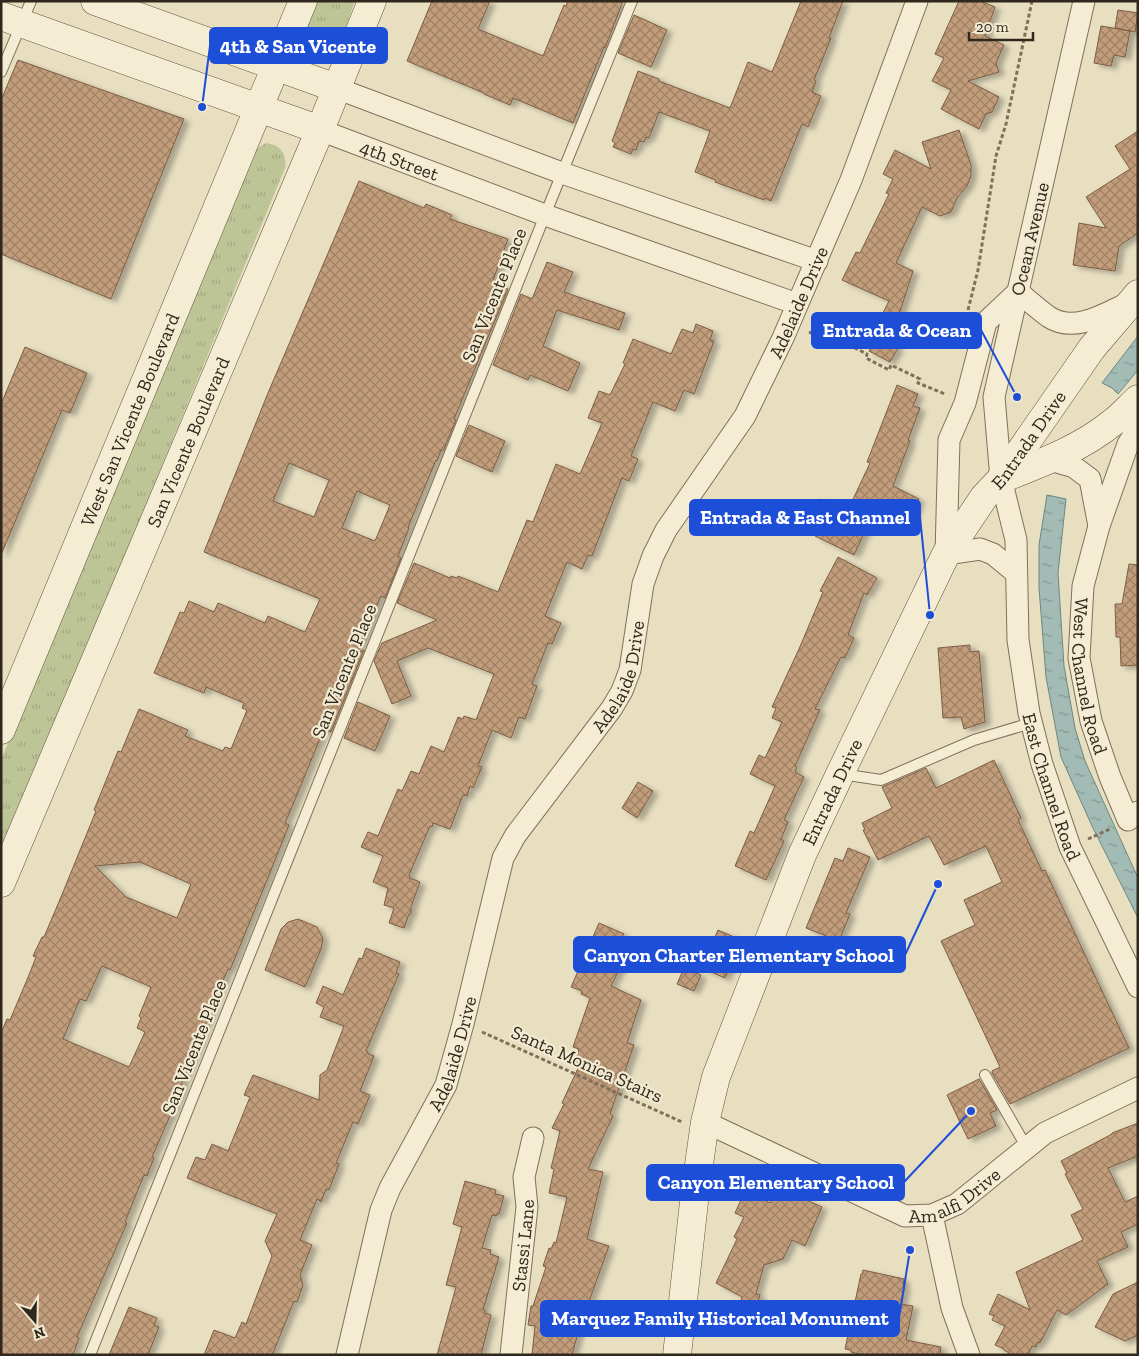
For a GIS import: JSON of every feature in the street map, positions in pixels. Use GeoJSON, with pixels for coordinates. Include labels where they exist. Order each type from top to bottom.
{"type":"FeatureCollection","features":[{"type":"Feature","properties":{"kind":"street"},"geometry":{"type":"LineString","coordinates":[[95,1],[336,88],[562,173],[817,261]]}},
{"type":"Feature","properties":{"kind":"street"},"geometry":{"type":"LineString","coordinates":[[258,108],[304,1]]}},
{"type":"Feature","properties":{"kind":"street","name":"San Vicente Boulevard"},"geometry":{"type":"LineString","coordinates":[[1,883],[320,130],[372,1]]}},
{"type":"Feature","properties":{"kind":"street","name":"Adelaide Drive"},"geometry":{"type":"LineString","coordinates":[[347,1355],[381,1210],[390,1188],[446,1085],[463,1024],[503,858],[515,836],[617,700],[630,670],[643,584],[653,556],[666,530],[745,416],[783,338],[851,180],[917,1]]}},
{"type":"Feature","properties":{"kind":"street","name":"Ocean Avenue"},"geometry":{"type":"LineString","coordinates":[[1001,479],[994,397],[1084,1]]}},
{"type":"Feature","properties":{"kind":"street","name":"4th Street"},"geometry":{"type":"LineString","coordinates":[[18,14],[258,108],[545,215],[797,304]]}},
{"type":"Feature","properties":{"kind":"street","name":"West San Vicente Boulevard"},"geometry":{"type":"LineString","coordinates":[[1,730],[258,108]]}},
{"type":"Feature","properties":{"kind":"street"},"geometry":{"type":"LineString","coordinates":[[1016,573],[993,554],[980,549],[946,554],[949,440],[965,403],[986,322],[1018,292],[1050,318],[1078,323],[1095,320],[1134,298]]}},
{"type":"Feature","properties":{"kind":"street","name":"Entrada Drive"},"geometry":{"type":"LineString","coordinates":[[677,1355],[695,1193],[705,1122],[716,1077],[802,855],[946,554],[984,497],[1001,479],[1092,348],[1134,298]]}},
{"type":"Feature","properties":{"kind":"street"},"geometry":{"type":"LineString","coordinates":[[1001,479],[1050,460],[1099,433],[1138,399]]}},
{"type":"Feature","properties":{"kind":"street","name":"West Channel Road"},"geometry":{"type":"LineString","coordinates":[[1133,816],[1110,777],[1091,720],[1079,658],[1083,586],[1099,526],[1128,444],[1138,428]]}},
{"type":"Feature","properties":{"kind":"street","name":"West Channel Road"},"geometry":{"type":"LineString","coordinates":[[1050,460],[1074,467],[1090,479],[1099,526]]}},
{"type":"Feature","properties":{"kind":"street","name":"East Channel Road"},"geometry":{"type":"LineString","coordinates":[[1001,479],[1016,540],[1018,640],[1031,723],[1042,764],[1070,846],[1138,988]]}},
{"type":"Feature","properties":{"kind":"street","name":"Amalfi Drive"},"geometry":{"type":"LineString","coordinates":[[705,1122],[905,1216],[932,1216],[957,1204],[1045,1133],[1138,1088]]}},
{"type":"Feature","properties":{"kind":"street","name":"Stassi Lane"},"geometry":{"type":"LineString","coordinates":[[511,1355],[527,1208],[524,1177],[533,1138]]}},
{"type":"Feature","properties":{"kind":"street"},"geometry":{"type":"LineString","coordinates":[[932,1216],[952,1308],[969,1355]]}},
{"type":"Feature","properties":{"kind":"lane","name":"San Vicente Place"},"geometry":{"type":"LineString","coordinates":[[90,1355],[632,1]]}},
{"type":"Feature","properties":{"kind":"lane"},"geometry":{"type":"LineString","coordinates":[[1,72],[18,14]]}},
{"type":"Feature","properties":{"kind":"lane"},"geometry":{"type":"LineString","coordinates":[[840,774],[882,780],[974,740],[1031,723]]}},
{"type":"Feature","properties":{"kind":"lane"},"geometry":{"type":"LineString","coordinates":[[985,1075],[1026,1148]]}},
{"type":"Feature","properties":{"kind":"path"},"geometry":{"type":"LineString","coordinates":[[984,328],[966,316],[978,270],[996,156],[1006,124],[1032,1]]}},
{"type":"Feature","properties":{"kind":"path"},"geometry":{"type":"LineString","coordinates":[[783,338],[797,343],[804,330],[831,341],[833,337],[868,354],[866,358],[881,366],[889,370],[891,365],[920,379],[918,383],[965,403]]}},
{"type":"Feature","properties":{"kind":"path"},"geometry":{"type":"LineString","coordinates":[[1070,846],[1133,816]]}},
{"type":"Feature","properties":{"kind":"path","name":"Santa Monica Stairs"},"geometry":{"type":"LineString","coordinates":[[487,1034],[675,1120]]}},
{"type":"Feature","properties":{"kind":"green space"},"geometry":{"type":"Polygon","coordinates":[[[316,1],[355,1],[339,41],[324,50],[318,50],[309,45],[304,34],[306,22],[316,1]]]}},
{"type":"Feature","properties":{"kind":"green space"},"geometry":{"type":"Polygon","coordinates":[[[266,143],[276,146],[282,151],[285,158],[285,168],[1,855],[1,760],[253,151],[266,143]]]}},
{"type":"Feature","properties":{"kind":"water"},"geometry":{"type":"Polygon","coordinates":[[[1138,336],[1138,370],[1118,394],[1112,388],[1102,383],[1138,336]]]}},
{"type":"Feature","properties":{"kind":"water"},"geometry":{"type":"Polygon","coordinates":[[[1047,495],[1066,499],[1058,573],[1064,666],[1075,728],[1085,761],[1138,878],[1138,918],[1092,826],[1061,757],[1046,677],[1039,588],[1039,545],[1047,495]]]}},
{"type":"Feature","properties":{"kind":"building"},"geometry":{"type":"Polygon","coordinates":[[[432,1],[490,1],[478,29],[543,56],[564,5],[566,6],[568,1],[623,1],[573,123],[513,98],[510,105],[407,61],[432,1]]]}},
{"type":"Feature","properties":{"kind":"building"},"geometry":{"type":"Polygon","coordinates":[[[801,1],[843,1],[814,80],[816,81],[812,92],[821,96],[808,127],[802,124],[771,201],[715,182],[716,180],[695,172],[710,131],[659,112],[649,138],[646,137],[644,142],[639,141],[636,150],[633,149],[631,154],[613,147],[615,143],[612,141],[638,71],[730,108],[748,62],[772,72],[801,1]]]}},
{"type":"Feature","properties":{"kind":"building"},"geometry":{"type":"Polygon","coordinates":[[[959,1],[980,1],[995,7],[985,36],[1004,45],[996,63],[999,72],[968,81],[999,97],[992,112],[986,114],[979,129],[941,109],[951,90],[932,81],[944,58],[935,54],[959,1]]]}},
{"type":"Feature","properties":{"kind":"building"},"geometry":{"type":"Polygon","coordinates":[[[1118,10],[1138,13],[1135,32],[1115,28],[1118,10]]]}},
{"type":"Feature","properties":{"kind":"building"},"geometry":{"type":"Polygon","coordinates":[[[634,15],[667,30],[651,67],[618,53],[634,15]]]}},
{"type":"Feature","properties":{"kind":"building"},"geometry":{"type":"Polygon","coordinates":[[[1101,26],[1130,31],[1125,57],[1114,55],[1111,66],[1094,63],[1101,26]]]}},
{"type":"Feature","properties":{"kind":"building"},"geometry":{"type":"Polygon","coordinates":[[[18,60],[184,119],[111,299],[1,254],[1,100],[18,60]]]}},
{"type":"Feature","properties":{"kind":"building"},"geometry":{"type":"Polygon","coordinates":[[[959,130],[971,165],[971,176],[967,186],[957,198],[951,212],[940,216],[922,207],[896,263],[913,271],[897,321],[904,324],[902,327],[904,328],[894,346],[898,348],[890,362],[869,351],[871,348],[866,346],[889,301],[842,280],[856,252],[860,253],[889,194],[886,193],[893,179],[883,174],[895,150],[931,169],[922,142],[959,130]]]}},
{"type":"Feature","properties":{"kind":"building"},"geometry":{"type":"Polygon","coordinates":[[[1138,131],[1138,233],[1119,246],[1115,271],[1073,265],[1079,223],[1106,228],[1086,197],[1130,169],[1115,146],[1138,131]]]}},
{"type":"Feature","properties":{"kind":"building"},"geometry":{"type":"Polygon","coordinates":[[[359,181],[424,208],[426,204],[452,215],[450,219],[508,239],[492,283],[508,289],[454,419],[456,420],[443,451],[441,450],[436,460],[408,527],[398,556],[401,558],[385,598],[381,596],[357,653],[364,650],[331,732],[324,729],[285,823],[289,825],[230,970],[228,969],[212,1006],[181,1085],[183,1086],[152,1157],[154,1158],[147,1176],[144,1175],[125,1222],[127,1223],[77,1337],[79,1338],[73,1355],[1,1355],[1,1033],[7,1019],[10,1020],[29,975],[36,957],[33,956],[42,937],[44,937],[61,897],[118,751],[121,752],[139,709],[188,730],[185,736],[223,751],[225,747],[231,749],[247,710],[242,708],[244,703],[206,687],[204,693],[154,673],[180,612],[184,613],[189,601],[214,612],[218,603],[265,623],[268,616],[305,632],[320,599],[204,552],[268,393],[359,181]],[[289,463],[273,501],[314,517],[329,480],[289,463]],[[357,491],[342,528],[375,541],[390,505],[357,491]],[[140,862],[95,866],[126,897],[177,918],[191,884],[140,862]],[[102,966],[86,1001],[80,999],[63,1039],[129,1067],[145,1032],[137,1028],[141,1018],[139,1016],[151,987],[102,966]]]}},
{"type":"Feature","properties":{"kind":"building"},"geometry":{"type":"Polygon","coordinates":[[[547,262],[573,272],[564,292],[625,313],[619,330],[557,310],[543,346],[580,363],[568,391],[530,375],[528,380],[493,365],[521,294],[532,299],[547,262]]]}},
{"type":"Feature","properties":{"kind":"building"},"geometry":{"type":"Polygon","coordinates":[[[696,324],[713,331],[710,340],[714,341],[694,394],[684,390],[675,411],[653,402],[631,456],[638,459],[629,481],[622,478],[592,556],[588,555],[582,569],[567,562],[545,616],[561,623],[552,644],[548,643],[532,684],[537,686],[525,719],[519,717],[511,738],[492,730],[478,766],[482,767],[473,788],[470,786],[467,796],[463,795],[450,829],[433,823],[432,827],[430,826],[409,875],[410,878],[420,882],[411,907],[411,914],[409,914],[404,928],[389,923],[394,908],[384,905],[388,888],[373,882],[383,856],[361,847],[368,832],[378,836],[398,789],[402,791],[411,771],[419,774],[431,746],[444,752],[458,717],[463,719],[464,716],[476,720],[494,674],[428,648],[397,661],[411,696],[392,704],[374,661],[382,643],[437,620],[397,603],[414,563],[450,578],[451,576],[457,578],[458,576],[498,592],[527,520],[533,522],[556,464],[580,474],[602,423],[588,418],[599,391],[610,395],[625,364],[623,363],[633,339],[671,354],[682,329],[693,333],[696,324]]]}},
{"type":"Feature","properties":{"kind":"building"},"geometry":{"type":"Polygon","coordinates":[[[25,347],[87,373],[70,413],[62,410],[1,555],[1,404],[25,347]]]}},
{"type":"Feature","properties":{"kind":"building"},"geometry":{"type":"Polygon","coordinates":[[[897,385],[918,394],[913,406],[920,408],[893,486],[919,499],[906,530],[873,514],[854,555],[815,536],[819,527],[809,522],[820,499],[847,512],[870,463],[867,462],[897,385]]]}},
{"type":"Feature","properties":{"kind":"building"},"geometry":{"type":"Polygon","coordinates":[[[469,425],[505,441],[492,472],[456,456],[469,425]]]}},
{"type":"Feature","properties":{"kind":"building"},"geometry":{"type":"Polygon","coordinates":[[[838,557],[877,578],[867,595],[864,593],[848,635],[854,638],[845,658],[841,657],[815,709],[820,710],[795,766],[797,767],[795,772],[804,777],[784,820],[788,822],[781,839],[784,841],[766,880],[735,866],[750,831],[754,833],[775,786],[750,774],[759,755],[765,758],[782,722],[772,718],[776,708],[772,707],[823,592],[820,591],[838,557]]]}},
{"type":"Feature","properties":{"kind":"building"},"geometry":{"type":"Polygon","coordinates":[[[1129,564],[1138,565],[1138,665],[1121,666],[1120,637],[1116,637],[1115,604],[1122,604],[1129,564]]]}},
{"type":"Feature","properties":{"kind":"building"},"geometry":{"type":"Polygon","coordinates":[[[970,645],[970,652],[979,651],[985,722],[964,729],[961,717],[943,718],[938,648],[970,645]]]}},
{"type":"Feature","properties":{"kind":"building"},"geometry":{"type":"Polygon","coordinates":[[[358,702],[390,716],[375,751],[344,738],[358,702]]]}},
{"type":"Feature","properties":{"kind":"building"},"geometry":{"type":"Polygon","coordinates":[[[994,760],[1021,818],[1018,820],[1042,871],[1045,870],[1129,1048],[1010,1104],[992,1073],[992,1071],[1000,1067],[941,941],[975,925],[964,900],[1002,882],[986,846],[944,865],[929,836],[878,860],[863,830],[865,830],[862,823],[892,808],[882,787],[926,768],[936,788],[994,760]]]}},
{"type":"Feature","properties":{"kind":"building"},"geometry":{"type":"Polygon","coordinates":[[[638,782],[653,791],[637,818],[622,808],[638,782]]]}},
{"type":"Feature","properties":{"kind":"building"},"geometry":{"type":"Polygon","coordinates":[[[848,848],[870,857],[846,913],[850,914],[839,941],[806,928],[835,858],[843,861],[848,848]]]}},
{"type":"Feature","properties":{"kind":"building"},"geometry":{"type":"Polygon","coordinates":[[[298,919],[317,927],[323,939],[321,949],[305,987],[265,970],[281,929],[288,922],[298,919]]]}},
{"type":"Feature","properties":{"kind":"building"},"geometry":{"type":"Polygon","coordinates":[[[599,923],[624,934],[622,937],[633,942],[611,986],[641,1000],[627,1043],[634,1045],[610,1114],[613,1116],[588,1169],[603,1172],[587,1239],[609,1246],[587,1307],[585,1307],[572,1355],[532,1355],[535,1326],[528,1325],[531,1306],[533,1306],[546,1267],[543,1266],[549,1248],[551,1249],[554,1242],[556,1243],[567,1197],[549,1193],[554,1169],[551,1168],[560,1131],[552,1128],[579,1066],[574,1064],[579,1049],[573,1047],[590,998],[581,994],[582,991],[571,987],[599,923]]]}},
{"type":"Feature","properties":{"kind":"building"},"geometry":{"type":"Polygon","coordinates":[[[718,930],[741,940],[725,978],[702,968],[718,930]]]}},
{"type":"Feature","properties":{"kind":"building"},"geometry":{"type":"Polygon","coordinates":[[[366,948],[400,962],[396,973],[399,974],[366,1051],[374,1056],[360,1091],[370,1095],[358,1124],[353,1122],[336,1163],[339,1164],[329,1190],[326,1189],[321,1202],[317,1199],[300,1240],[312,1245],[300,1275],[303,1285],[297,1302],[294,1301],[273,1353],[275,1355],[204,1355],[214,1330],[235,1338],[242,1322],[246,1324],[272,1256],[265,1241],[277,1214],[187,1178],[196,1157],[205,1160],[212,1144],[228,1151],[250,1097],[244,1095],[253,1075],[319,1100],[320,1075],[327,1070],[344,1026],[320,1017],[324,1007],[316,1003],[323,986],[343,995],[359,958],[362,959],[366,948]]]}},
{"type":"Feature","properties":{"kind":"building"},"geometry":{"type":"Polygon","coordinates":[[[684,968],[701,975],[694,991],[677,984],[684,968]]]}},
{"type":"Feature","properties":{"kind":"building"},"geometry":{"type":"Polygon","coordinates":[[[979,1079],[997,1110],[990,1113],[996,1126],[968,1139],[947,1095],[979,1079]]]}},
{"type":"Feature","properties":{"kind":"building"},"geometry":{"type":"Polygon","coordinates":[[[1138,1123],[1138,1156],[1108,1168],[1125,1202],[1138,1196],[1138,1224],[1121,1232],[1128,1247],[1097,1261],[1108,1284],[1066,1315],[1057,1310],[1040,1343],[1038,1342],[1036,1347],[1032,1346],[1028,1355],[1012,1355],[995,1345],[1005,1326],[992,1320],[994,1316],[989,1314],[998,1294],[1030,1310],[1016,1272],[1083,1240],[1071,1215],[1083,1209],[1065,1174],[1067,1173],[1061,1161],[1112,1133],[1138,1123]]]}},
{"type":"Feature","properties":{"kind":"building"},"geometry":{"type":"Polygon","coordinates":[[[465,1181],[496,1190],[495,1194],[504,1196],[499,1214],[496,1216],[492,1215],[482,1248],[491,1250],[490,1254],[499,1257],[483,1310],[491,1315],[481,1355],[437,1355],[456,1287],[446,1285],[462,1227],[453,1224],[465,1181]]]}},
{"type":"Feature","properties":{"kind":"building"},"geometry":{"type":"Polygon","coordinates":[[[778,1187],[822,1207],[805,1246],[792,1240],[783,1259],[764,1265],[756,1294],[760,1295],[753,1318],[737,1313],[742,1297],[716,1283],[737,1239],[734,1237],[744,1217],[735,1213],[745,1191],[770,1203],[778,1187]]]}},
{"type":"Feature","properties":{"kind":"building"},"geometry":{"type":"Polygon","coordinates":[[[863,1270],[904,1279],[903,1286],[905,1286],[901,1304],[913,1306],[906,1340],[941,1347],[940,1355],[863,1355],[845,1349],[863,1270]]]}},
{"type":"Feature","properties":{"kind":"building"},"geometry":{"type":"Polygon","coordinates":[[[1138,1282],[1138,1335],[1125,1341],[1095,1327],[1113,1294],[1138,1282]]]}},
{"type":"Feature","properties":{"kind":"building"},"geometry":{"type":"Polygon","coordinates":[[[129,1307],[157,1318],[154,1325],[159,1327],[148,1355],[109,1355],[129,1307]]]}},
{"type":"Feature","properties":{"kind":"place","name":"4th & San Vicente"},"geometry":{"type":"Point","coordinates":[202,107]}},
{"type":"Feature","properties":{"kind":"place","name":"Entrada & Ocean"},"geometry":{"type":"Point","coordinates":[1017,397]}},
{"type":"Feature","properties":{"kind":"place","name":"Entrada & East Channel"},"geometry":{"type":"Point","coordinates":[930,615]}},
{"type":"Feature","properties":{"kind":"place","name":"Canyon Charter Elementary School"},"geometry":{"type":"Point","coordinates":[938,884]}},
{"type":"Feature","properties":{"kind":"place","name":"Canyon Elementary School"},"geometry":{"type":"Point","coordinates":[971,1111]}},
{"type":"Feature","properties":{"kind":"place","name":"Marquez Family Historical Monument"},"geometry":{"type":"Point","coordinates":[910,1250]}}]}
